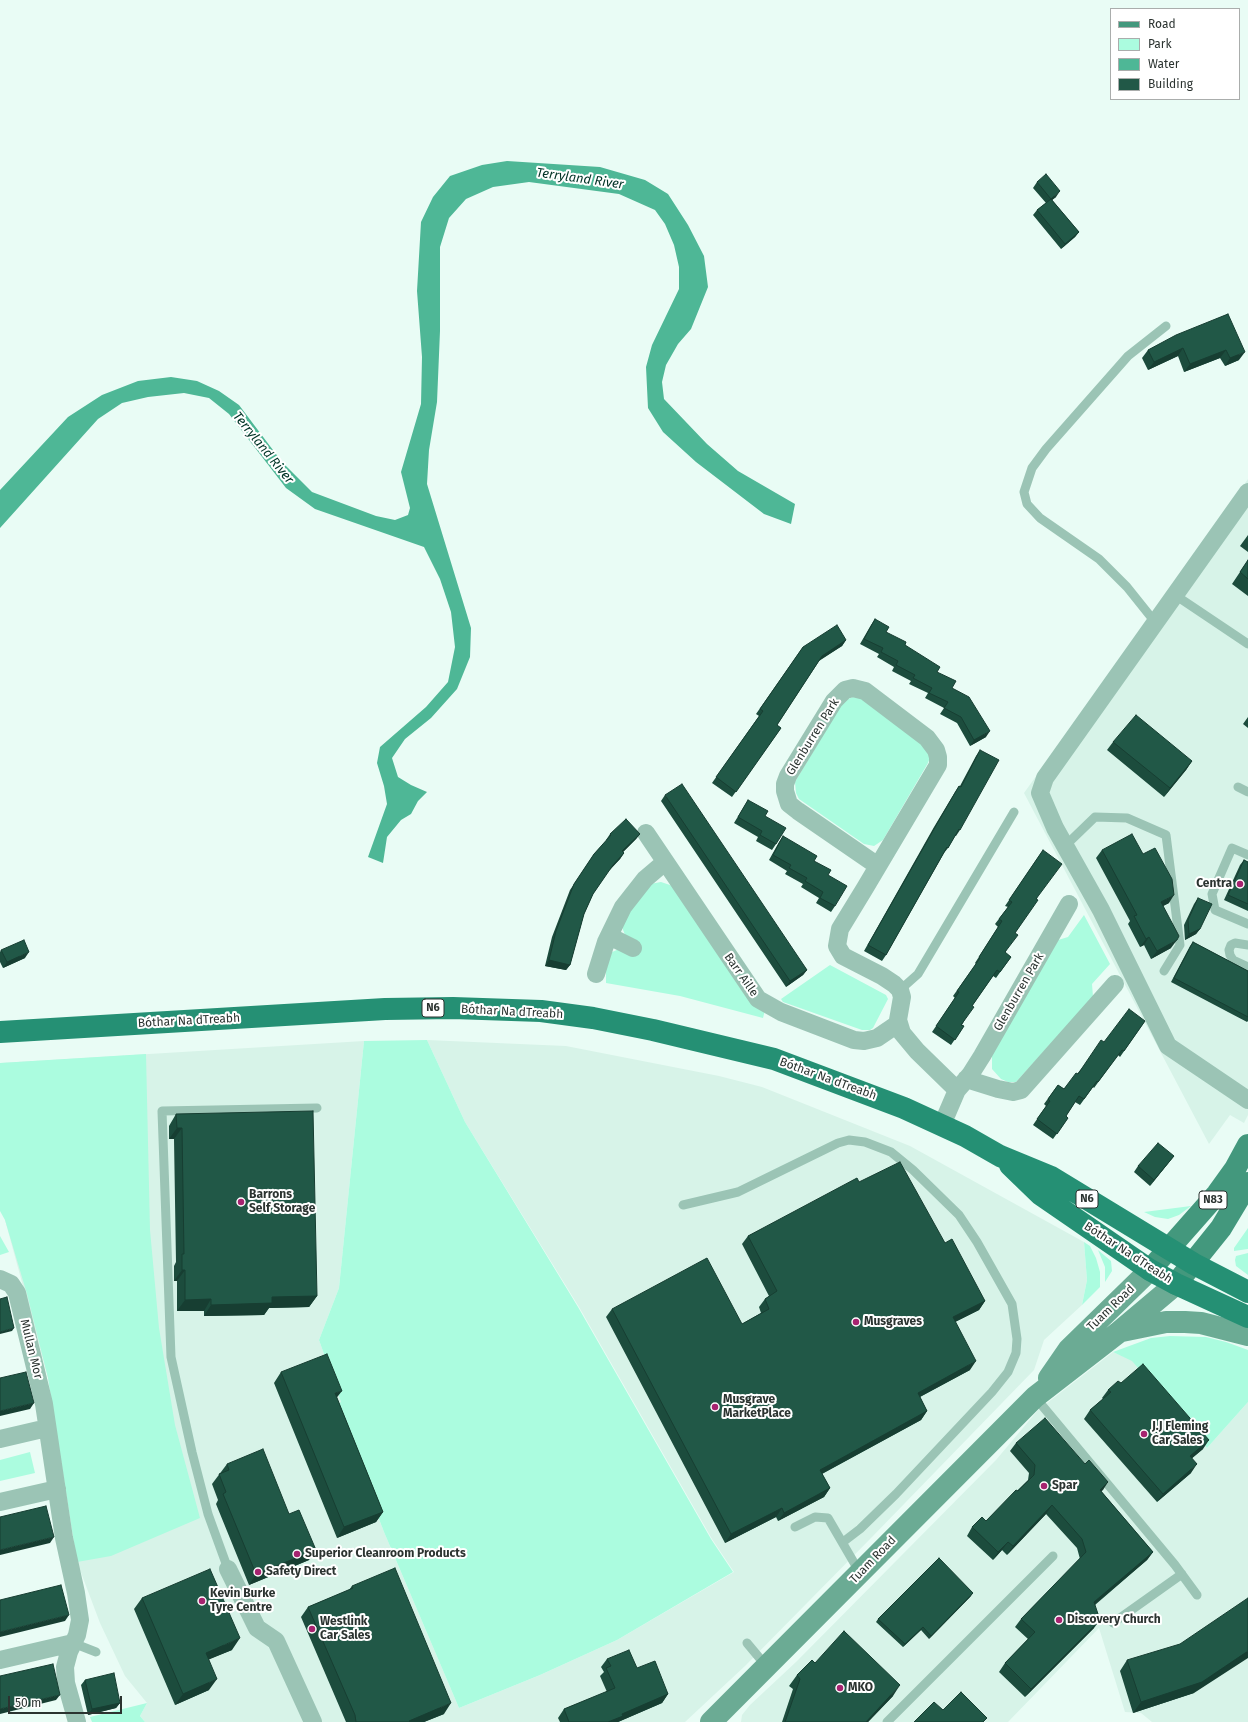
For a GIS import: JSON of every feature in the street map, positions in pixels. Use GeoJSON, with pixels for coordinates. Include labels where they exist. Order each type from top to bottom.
{"type":"FeatureCollection","features":[{"type":"Feature","properties":{"kind":"highway","name":"Bóthar Na dTreabh"},"geometry":{"type":"LineString","coordinates":[[0,1032],[385,1009],[480,1008],[541,1012],[593,1018],[653,1030],[774,1060],[857,1089],[942,1124],[1000,1156],[1051,1177],[1194,1264],[1248,1292]]}},
{"type":"Feature","properties":{"kind":"highway","name":"Bóthar Na dTreabh"},"geometry":{"type":"LineString","coordinates":[[1000,1156],[1041,1195],[1150,1270],[1176,1284],[1248,1317]]}},
{"type":"Feature","properties":{"kind":"main road","name":"Tuam Road"},"geometry":{"type":"LineString","coordinates":[[1035,1397],[1069,1349],[1150,1270],[1217,1194],[1235,1169],[1248,1145]]}},
{"type":"Feature","properties":{"kind":"main road","name":"Tuam Road"},"geometry":{"type":"LineString","coordinates":[[711,1722],[1035,1397],[1119,1332],[1176,1284],[1194,1264],[1221,1228],[1248,1183]]}},
{"type":"Feature","properties":{"kind":"main road"},"geometry":{"type":"LineString","coordinates":[[1119,1332],[1166,1322],[1185,1322],[1201,1323],[1248,1335]]}},
{"type":"Feature","properties":{"kind":"street"},"geometry":{"type":"LineString","coordinates":[[1248,492],[1045,778],[1040,793],[1055,828],[1101,910],[1168,1046],[1248,1100]]}},
{"type":"Feature","properties":{"kind":"street","name":"Glenburren Park"},"geometry":{"type":"LineString","coordinates":[[878,866],[789,804],[785,791],[785,784],[788,776],[834,701],[845,690],[853,688],[865,691],[927,738],[932,743],[938,757],[938,765],[878,866],[840,929],[837,946],[843,956],[882,976],[900,990]]}},
{"type":"Feature","properties":{"kind":"street","name":"Barr Aille"},"geometry":{"type":"LineString","coordinates":[[646,833],[758,999],[781,1012],[854,1040],[864,1041],[877,1038],[899,1023]]}},
{"type":"Feature","properties":{"kind":"street"},"geometry":{"type":"LineString","coordinates":[[596,974],[609,936],[623,907],[645,879],[665,862]]}},
{"type":"Feature","properties":{"kind":"street","name":"Glenburren Park"},"geometry":{"type":"LineString","coordinates":[[942,1124],[962,1084],[982,1056],[1069,904]]}},
{"type":"Feature","properties":{"kind":"street"},"geometry":{"type":"LineString","coordinates":[[609,936],[633,948]]}},
{"type":"Feature","properties":{"kind":"street"},"geometry":{"type":"LineString","coordinates":[[900,990],[902,997],[899,1023],[902,1033],[917,1051],[962,1084],[1013,1092],[1021,1090],[1115,984]]}},
{"type":"Feature","properties":{"kind":"street","name":"Mullan Mor"},"geometry":{"type":"LineString","coordinates":[[0,1279],[11,1284],[17,1293],[44,1404],[80,1620],[77,1635],[67,1658],[65,1674],[68,1694],[77,1721]]}},
{"type":"Feature","properties":{"kind":"street"},"geometry":{"type":"LineString","coordinates":[[0,1439],[47,1428]]}},
{"type":"Feature","properties":{"kind":"street"},"geometry":{"type":"LineString","coordinates":[[0,1502],[57,1489]]}},
{"type":"Feature","properties":{"kind":"street"},"geometry":{"type":"LineString","coordinates":[[228,1569],[257,1628],[276,1641],[313,1722]]}},
{"type":"Feature","properties":{"kind":"street"},"geometry":{"type":"LineString","coordinates":[[0,1660],[73,1643]]}},
{"type":"Feature","properties":{"kind":"lane"},"geometry":{"type":"LineString","coordinates":[[1155,622],[1127,587],[1099,559],[1040,518],[1027,504],[1024,492],[1032,468],[1046,449],[1128,356],[1166,326]]}},
{"type":"Feature","properties":{"kind":"lane"},"geometry":{"type":"LineString","coordinates":[[1175,595],[1248,644]]}},
{"type":"Feature","properties":{"kind":"lane"},"geometry":{"type":"LineString","coordinates":[[1238,787],[1248,792]]}},
{"type":"Feature","properties":{"kind":"lane"},"geometry":{"type":"LineString","coordinates":[[900,990],[918,974],[1014,812]]}},
{"type":"Feature","properties":{"kind":"lane"},"geometry":{"type":"LineString","coordinates":[[1065,846],[1095,817],[1127,818],[1166,835],[1180,945],[1164,971]]}},
{"type":"Feature","properties":{"kind":"lane"},"geometry":{"type":"LineString","coordinates":[[1248,856],[1232,848],[1212,894],[1215,910],[1248,924]]}},
{"type":"Feature","properties":{"kind":"lane"},"geometry":{"type":"LineString","coordinates":[[1248,945],[1234,943],[1231,945],[1229,950],[1233,960],[1248,967]]}},
{"type":"Feature","properties":{"kind":"lane"},"geometry":{"type":"LineString","coordinates":[[228,1569],[208,1514],[192,1452],[171,1357],[162,1110],[317,1108]]}},
{"type":"Feature","properties":{"kind":"lane"},"geometry":{"type":"LineString","coordinates":[[683,1205],[738,1192],[838,1142],[849,1140],[865,1142],[891,1152],[913,1170],[959,1215],[977,1242],[1012,1304],[1017,1339],[1016,1353],[1008,1372],[992,1392],[896,1494],[860,1529],[843,1542]]}},
{"type":"Feature","properties":{"kind":"lane"},"geometry":{"type":"LineString","coordinates":[[1035,1397],[1182,1574],[1197,1595]]}},
{"type":"Feature","properties":{"kind":"lane"},"geometry":{"type":"LineString","coordinates":[[794,1527],[815,1517],[828,1518],[860,1573]]}},
{"type":"Feature","properties":{"kind":"lane"},"geometry":{"type":"LineString","coordinates":[[887,1722],[1053,1556]]}},
{"type":"Feature","properties":{"kind":"lane"},"geometry":{"type":"LineString","coordinates":[[1113,1623],[1182,1574]]}},
{"type":"Feature","properties":{"kind":"lane"},"geometry":{"type":"LineString","coordinates":[[73,1643],[96,1652]]}},
{"type":"Feature","properties":{"kind":"lane"},"geometry":{"type":"LineString","coordinates":[[747,1644],[767,1667]]}},
{"type":"Feature","properties":{"kind":"shaded area"},"geometry":{"type":"Polygon","coordinates":[[[1248,479],[1248,1022],[1232,1014],[1248,1023],[1248,1115],[1244,1123],[1230,1115],[1209,1144],[1024,793],[1248,479]]]}},
{"type":"Feature","properties":{"kind":"shaded area"},"geometry":{"type":"Polygon","coordinates":[[[427,1040],[566,1046],[719,1076],[762,1087],[910,1146],[1084,1242],[1087,1280],[1082,1305],[1044,1340],[1034,1370],[745,1666],[685,1722],[145,1722],[140,1716],[147,1703],[125,1676],[100,1623],[77,1562],[48,1378],[5,1220],[0,1063],[364,1041],[339,1288],[319,1340],[341,1402],[335,1405],[384,1532],[459,1708],[540,1675],[617,1640],[734,1572],[712,1539],[579,1307],[465,1122],[427,1040]]]}},
{"type":"Feature","properties":{"kind":"shaded area"},"geometry":{"type":"Polygon","coordinates":[[[1113,1352],[1132,1360],[1207,1448],[1248,1402],[1248,1722],[1152,1722],[1141,1713],[1125,1712],[1099,1628],[1008,1722],[741,1722],[742,1715],[750,1705],[796,1662],[996,1460],[1038,1410],[1113,1352]]]}},
{"type":"Feature","properties":{"kind":"green space"},"geometry":{"type":"Polygon","coordinates":[[[853,697],[861,698],[924,745],[930,757],[928,763],[883,840],[874,846],[864,844],[799,799],[796,793],[795,782],[843,701],[853,697]]]}},
{"type":"Feature","properties":{"kind":"green space"},"geometry":{"type":"Polygon","coordinates":[[[661,882],[673,886],[765,1010],[763,1018],[680,996],[606,983],[606,963],[610,953],[619,949],[625,935],[622,922],[650,884],[661,882]]]}},
{"type":"Feature","properties":{"kind":"green space"},"geometry":{"type":"Polygon","coordinates":[[[1084,915],[1110,964],[1092,984],[1093,997],[1016,1082],[1008,1082],[1001,1079],[992,1069],[992,1055],[1058,940],[1068,937],[1084,915]]]}},
{"type":"Feature","properties":{"kind":"green space"},"geometry":{"type":"Polygon","coordinates":[[[830,965],[886,995],[888,999],[873,1028],[870,1030],[862,1030],[783,1002],[781,999],[830,965]]]}},
{"type":"Feature","properties":{"kind":"green space"},"geometry":{"type":"Polygon","coordinates":[[[427,1040],[465,1122],[578,1307],[711,1539],[733,1572],[617,1640],[540,1675],[459,1708],[384,1532],[335,1405],[341,1402],[319,1340],[339,1288],[364,1041],[427,1040]]]}},
{"type":"Feature","properties":{"kind":"green space"},"geometry":{"type":"Polygon","coordinates":[[[146,1054],[150,1230],[159,1328],[175,1425],[200,1518],[111,1556],[77,1562],[48,1378],[27,1294],[5,1220],[0,1211],[0,1063],[146,1054]]]}},
{"type":"Feature","properties":{"kind":"green space"},"geometry":{"type":"Polygon","coordinates":[[[1191,1206],[1179,1215],[1168,1219],[1155,1217],[1144,1212],[1191,1206]]]}},
{"type":"Feature","properties":{"kind":"green space"},"geometry":{"type":"Polygon","coordinates":[[[1248,1228],[1248,1249],[1234,1251],[1234,1248],[1248,1228]]]}},
{"type":"Feature","properties":{"kind":"green space"},"geometry":{"type":"Polygon","coordinates":[[[0,1236],[9,1252],[0,1255],[0,1236]]]}},
{"type":"Feature","properties":{"kind":"green space"},"geometry":{"type":"Polygon","coordinates":[[[1084,1242],[1090,1246],[1096,1258],[1100,1272],[1100,1287],[1082,1305],[1087,1280],[1084,1242]]]}},
{"type":"Feature","properties":{"kind":"green space"},"geometry":{"type":"Polygon","coordinates":[[[1098,1250],[1111,1261],[1112,1271],[1105,1282],[1105,1267],[1098,1250]]]}},
{"type":"Feature","properties":{"kind":"green space"},"geometry":{"type":"Polygon","coordinates":[[[1248,1253],[1248,1275],[1236,1266],[1235,1260],[1236,1256],[1248,1253]]]}},
{"type":"Feature","properties":{"kind":"green space"},"geometry":{"type":"Polygon","coordinates":[[[1170,1336],[1206,1337],[1248,1350],[1248,1402],[1207,1448],[1132,1361],[1113,1352],[1151,1338],[1170,1336]]]}},
{"type":"Feature","properties":{"kind":"green space"},"geometry":{"type":"Polygon","coordinates":[[[30,1452],[35,1473],[0,1481],[0,1460],[30,1452]]]}},
{"type":"Feature","properties":{"kind":"green space"},"geometry":{"type":"Polygon","coordinates":[[[147,1703],[140,1716],[145,1722],[92,1722],[90,1717],[147,1703]]]}},
{"type":"Feature","properties":{"kind":"water","name":"Terryland River"},"geometry":{"type":"Polygon","coordinates":[[[507,161],[600,167],[645,180],[668,194],[688,225],[704,256],[708,287],[691,329],[678,344],[666,365],[662,382],[664,399],[707,444],[738,471],[795,504],[791,524],[764,514],[696,462],[663,432],[648,408],[646,367],[652,345],[679,289],[679,267],[674,245],[665,224],[655,210],[619,194],[529,182],[493,187],[466,199],[449,218],[440,247],[440,331],[437,402],[429,450],[427,484],[471,628],[470,657],[457,689],[431,718],[405,739],[392,758],[398,777],[427,792],[418,801],[411,814],[401,820],[387,837],[383,863],[368,857],[387,804],[384,786],[377,763],[380,747],[426,707],[448,682],[455,647],[451,612],[440,579],[424,547],[315,509],[286,488],[229,414],[209,398],[184,393],[148,397],[122,403],[98,419],[0,528],[0,490],[68,417],[102,395],[138,381],[171,377],[197,381],[219,391],[239,405],[282,462],[312,492],[376,516],[395,520],[408,515],[410,508],[401,472],[421,404],[422,357],[417,291],[421,222],[433,197],[450,176],[482,165],[507,161]]]}},
{"type":"Feature","properties":{"kind":"building"},"geometry":{"type":"Polygon","coordinates":[[[1046,174],[1060,191],[1051,199],[1037,182],[1046,174]]]}},
{"type":"Feature","properties":{"kind":"building"},"geometry":{"type":"Polygon","coordinates":[[[1051,199],[1079,232],[1065,244],[1037,210],[1051,199]]]}},
{"type":"Feature","properties":{"kind":"building"},"geometry":{"type":"Polygon","coordinates":[[[1228,314],[1245,352],[1230,358],[1226,350],[1190,364],[1183,348],[1154,362],[1148,350],[1176,335],[1228,314]]]}},
{"type":"Feature","properties":{"kind":"building"},"geometry":{"type":"Polygon","coordinates":[[[1248,560],[1248,579],[1240,572],[1248,560]]]}},
{"type":"Feature","properties":{"kind":"building"},"geometry":{"type":"Polygon","coordinates":[[[875,619],[889,627],[886,632],[906,642],[905,645],[940,667],[937,672],[956,681],[952,688],[969,697],[990,731],[974,740],[961,717],[944,708],[948,702],[929,693],[932,688],[913,678],[915,675],[896,665],[898,661],[881,652],[883,648],[864,639],[875,619]]]}},
{"type":"Feature","properties":{"kind":"building"},"geometry":{"type":"Polygon","coordinates":[[[837,625],[846,640],[822,656],[777,725],[781,728],[736,792],[716,777],[763,711],[760,709],[803,647],[837,625]]]}},
{"type":"Feature","properties":{"kind":"building"},"geometry":{"type":"Polygon","coordinates":[[[1136,715],[1192,761],[1170,788],[1113,742],[1136,715]]]}},
{"type":"Feature","properties":{"kind":"building"},"geometry":{"type":"Polygon","coordinates":[[[980,750],[999,760],[960,830],[959,829],[948,848],[947,847],[886,955],[868,945],[959,786],[961,787],[980,750]]]}},
{"type":"Feature","properties":{"kind":"building"},"geometry":{"type":"Polygon","coordinates":[[[682,784],[807,970],[790,981],[665,795],[682,784]]]}},
{"type":"Feature","properties":{"kind":"building"},"geometry":{"type":"Polygon","coordinates":[[[748,800],[768,811],[765,816],[786,828],[776,844],[760,835],[762,831],[738,817],[748,800]]]}},
{"type":"Feature","properties":{"kind":"building"},"geometry":{"type":"Polygon","coordinates":[[[626,819],[640,834],[622,851],[624,853],[613,865],[593,894],[584,914],[570,965],[549,960],[556,931],[574,884],[594,854],[611,835],[610,834],[626,819]]]}},
{"type":"Feature","properties":{"kind":"building"},"geometry":{"type":"Polygon","coordinates":[[[1132,834],[1143,854],[1155,848],[1172,879],[1174,895],[1161,902],[1179,936],[1177,940],[1157,951],[1149,937],[1146,939],[1134,916],[1137,915],[1102,850],[1132,834]]]}},
{"type":"Feature","properties":{"kind":"building"},"geometry":{"type":"Polygon","coordinates":[[[783,836],[817,856],[814,861],[831,870],[828,875],[847,886],[835,906],[820,898],[823,892],[805,881],[807,878],[789,868],[791,865],[773,855],[783,836]]]}},
{"type":"Feature","properties":{"kind":"building"},"geometry":{"type":"Polygon","coordinates":[[[1043,850],[1062,864],[1036,899],[1038,900],[1015,933],[1018,935],[1005,952],[1011,957],[1000,972],[997,970],[972,1006],[974,1007],[961,1025],[964,1026],[955,1040],[936,1026],[959,992],[957,991],[980,958],[979,957],[1002,921],[999,919],[1012,902],[1009,900],[1043,850]]]}},
{"type":"Feature","properties":{"kind":"building","name":"Centra"},"geometry":{"type":"Polygon","coordinates":[[[1244,860],[1248,862],[1248,904],[1228,895],[1244,860]]]}},
{"type":"Feature","properties":{"kind":"building"},"geometry":{"type":"Polygon","coordinates":[[[1198,898],[1212,904],[1200,929],[1189,934],[1188,920],[1198,898]]]}},
{"type":"Feature","properties":{"kind":"building"},"geometry":{"type":"Polygon","coordinates":[[[24,940],[29,952],[7,962],[1,950],[24,940]]]}},
{"type":"Feature","properties":{"kind":"building"},"geometry":{"type":"Polygon","coordinates":[[[1193,942],[1248,971],[1248,1017],[1174,978],[1193,942]]]}},
{"type":"Feature","properties":{"kind":"building"},"geometry":{"type":"Polygon","coordinates":[[[1129,1009],[1145,1021],[1124,1051],[1122,1050],[1084,1099],[1079,1096],[1066,1116],[1068,1118],[1057,1134],[1037,1119],[1050,1101],[1048,1099],[1058,1085],[1064,1089],[1076,1073],[1078,1074],[1101,1040],[1104,1042],[1129,1009]]]}},
{"type":"Feature","properties":{"kind":"building","name":"Barrons Self Storage"},"geometry":{"type":"Polygon","coordinates":[[[313,1111],[317,1296],[272,1297],[272,1303],[211,1305],[211,1299],[185,1300],[185,1270],[182,1270],[182,1254],[184,1254],[182,1128],[177,1128],[176,1114],[313,1111]]]}},
{"type":"Feature","properties":{"kind":"building"},"geometry":{"type":"Polygon","coordinates":[[[1158,1143],[1174,1156],[1154,1180],[1138,1166],[1158,1143]]]}},
{"type":"Feature","properties":{"kind":"building"},"geometry":{"type":"Polygon","coordinates":[[[900,1162],[945,1243],[952,1239],[985,1301],[953,1317],[976,1361],[918,1393],[927,1411],[820,1470],[830,1488],[784,1513],[782,1508],[731,1534],[612,1309],[707,1258],[742,1324],[769,1309],[765,1299],[777,1291],[748,1236],[857,1178],[859,1182],[900,1162]]]}},
{"type":"Feature","properties":{"kind":"building"},"geometry":{"type":"Polygon","coordinates":[[[7,1297],[14,1328],[0,1332],[0,1299],[7,1297]]]}},
{"type":"Feature","properties":{"kind":"building"},"geometry":{"type":"Polygon","coordinates":[[[327,1354],[342,1391],[335,1393],[383,1512],[344,1527],[281,1372],[327,1354]]]}},
{"type":"Feature","properties":{"kind":"building","name":"J.J Fleming Car Sales"},"geometry":{"type":"Polygon","coordinates":[[[1143,1364],[1209,1440],[1190,1456],[1197,1464],[1163,1494],[1090,1410],[1111,1392],[1108,1390],[1118,1381],[1121,1383],[1143,1364]]]}},
{"type":"Feature","properties":{"kind":"building"},"geometry":{"type":"Polygon","coordinates":[[[26,1372],[34,1403],[0,1411],[0,1378],[26,1372]]]}},
{"type":"Feature","properties":{"kind":"building"},"geometry":{"type":"Polygon","coordinates":[[[1045,1418],[1085,1464],[1089,1460],[1108,1482],[1100,1490],[1153,1552],[1094,1602],[1100,1620],[1031,1689],[1005,1663],[1035,1632],[1021,1619],[1086,1552],[1082,1539],[1052,1505],[1013,1546],[1008,1542],[998,1552],[972,1527],[982,1517],[986,1521],[1016,1490],[1018,1491],[1034,1475],[1035,1465],[1016,1443],[1045,1418]]]}},
{"type":"Feature","properties":{"kind":"building"},"geometry":{"type":"Polygon","coordinates":[[[263,1449],[289,1514],[299,1510],[316,1550],[256,1574],[223,1494],[226,1492],[219,1474],[229,1470],[227,1464],[263,1449]]]}},
{"type":"Feature","properties":{"kind":"building"},"geometry":{"type":"Polygon","coordinates":[[[46,1506],[54,1537],[0,1550],[0,1517],[46,1506]]]}},
{"type":"Feature","properties":{"kind":"building"},"geometry":{"type":"Polygon","coordinates":[[[939,1558],[973,1593],[931,1636],[923,1627],[905,1644],[878,1619],[939,1558]]]}},
{"type":"Feature","properties":{"kind":"building"},"geometry":{"type":"Polygon","coordinates":[[[395,1568],[451,1703],[409,1721],[410,1722],[356,1722],[355,1715],[308,1607],[395,1568]]]}},
{"type":"Feature","properties":{"kind":"building"},"geometry":{"type":"Polygon","coordinates":[[[210,1569],[240,1638],[206,1653],[217,1679],[183,1694],[142,1598],[210,1569]]]}},
{"type":"Feature","properties":{"kind":"building"},"geometry":{"type":"Polygon","coordinates":[[[61,1585],[69,1615],[0,1632],[0,1600],[61,1585]]]}},
{"type":"Feature","properties":{"kind":"building"},"geometry":{"type":"Polygon","coordinates":[[[1248,1598],[1248,1651],[1202,1682],[1141,1702],[1127,1660],[1180,1644],[1248,1598]]]}},
{"type":"Feature","properties":{"kind":"building"},"geometry":{"type":"Polygon","coordinates":[[[844,1631],[900,1685],[866,1722],[785,1722],[800,1679],[797,1675],[812,1660],[815,1663],[844,1631]]]}},
{"type":"Feature","properties":{"kind":"building"},"geometry":{"type":"Polygon","coordinates":[[[629,1650],[637,1668],[655,1661],[668,1694],[622,1714],[623,1716],[608,1722],[569,1722],[564,1709],[615,1688],[606,1668],[611,1666],[607,1659],[629,1650]]]}},
{"type":"Feature","properties":{"kind":"building"},"geometry":{"type":"Polygon","coordinates":[[[53,1664],[60,1695],[0,1709],[0,1676],[53,1664]]]}},
{"type":"Feature","properties":{"kind":"building"},"geometry":{"type":"Polygon","coordinates":[[[114,1673],[120,1703],[92,1709],[85,1680],[114,1673]]]}},
{"type":"Feature","properties":{"kind":"building"},"geometry":{"type":"Polygon","coordinates":[[[961,1692],[987,1718],[983,1722],[914,1722],[934,1702],[943,1710],[961,1692]]]}},
{"type":"Feature","properties":{"kind":"place","name":"Centra"},"geometry":{"type":"Point","coordinates":[1240,884]}},
{"type":"Feature","properties":{"kind":"place","name":"Barrons Self Storage"},"geometry":{"type":"Point","coordinates":[241,1202]}},
{"type":"Feature","properties":{"kind":"place","name":"Musgraves"},"geometry":{"type":"Point","coordinates":[856,1322]}},
{"type":"Feature","properties":{"kind":"place","name":"Musgrave MarketPlace"},"geometry":{"type":"Point","coordinates":[715,1407]}},
{"type":"Feature","properties":{"kind":"place","name":"J.J Fleming Car Sales"},"geometry":{"type":"Point","coordinates":[1144,1434]}},
{"type":"Feature","properties":{"kind":"place","name":"Spar"},"geometry":{"type":"Point","coordinates":[1044,1486]}},
{"type":"Feature","properties":{"kind":"place","name":"Superior Cleanroom Products"},"geometry":{"type":"Point","coordinates":[297,1554]}},
{"type":"Feature","properties":{"kind":"place","name":"Safety Direct"},"geometry":{"type":"Point","coordinates":[258,1572]}},
{"type":"Feature","properties":{"kind":"place","name":"Kevin Burke Tyre Centre"},"geometry":{"type":"Point","coordinates":[202,1601]}},
{"type":"Feature","properties":{"kind":"place","name":"Discovery Church"},"geometry":{"type":"Point","coordinates":[1059,1620]}},
{"type":"Feature","properties":{"kind":"place","name":"Westlink Car Sales"},"geometry":{"type":"Point","coordinates":[312,1629]}},
{"type":"Feature","properties":{"kind":"place","name":"MKO"},"geometry":{"type":"Point","coordinates":[840,1688]}}]}
